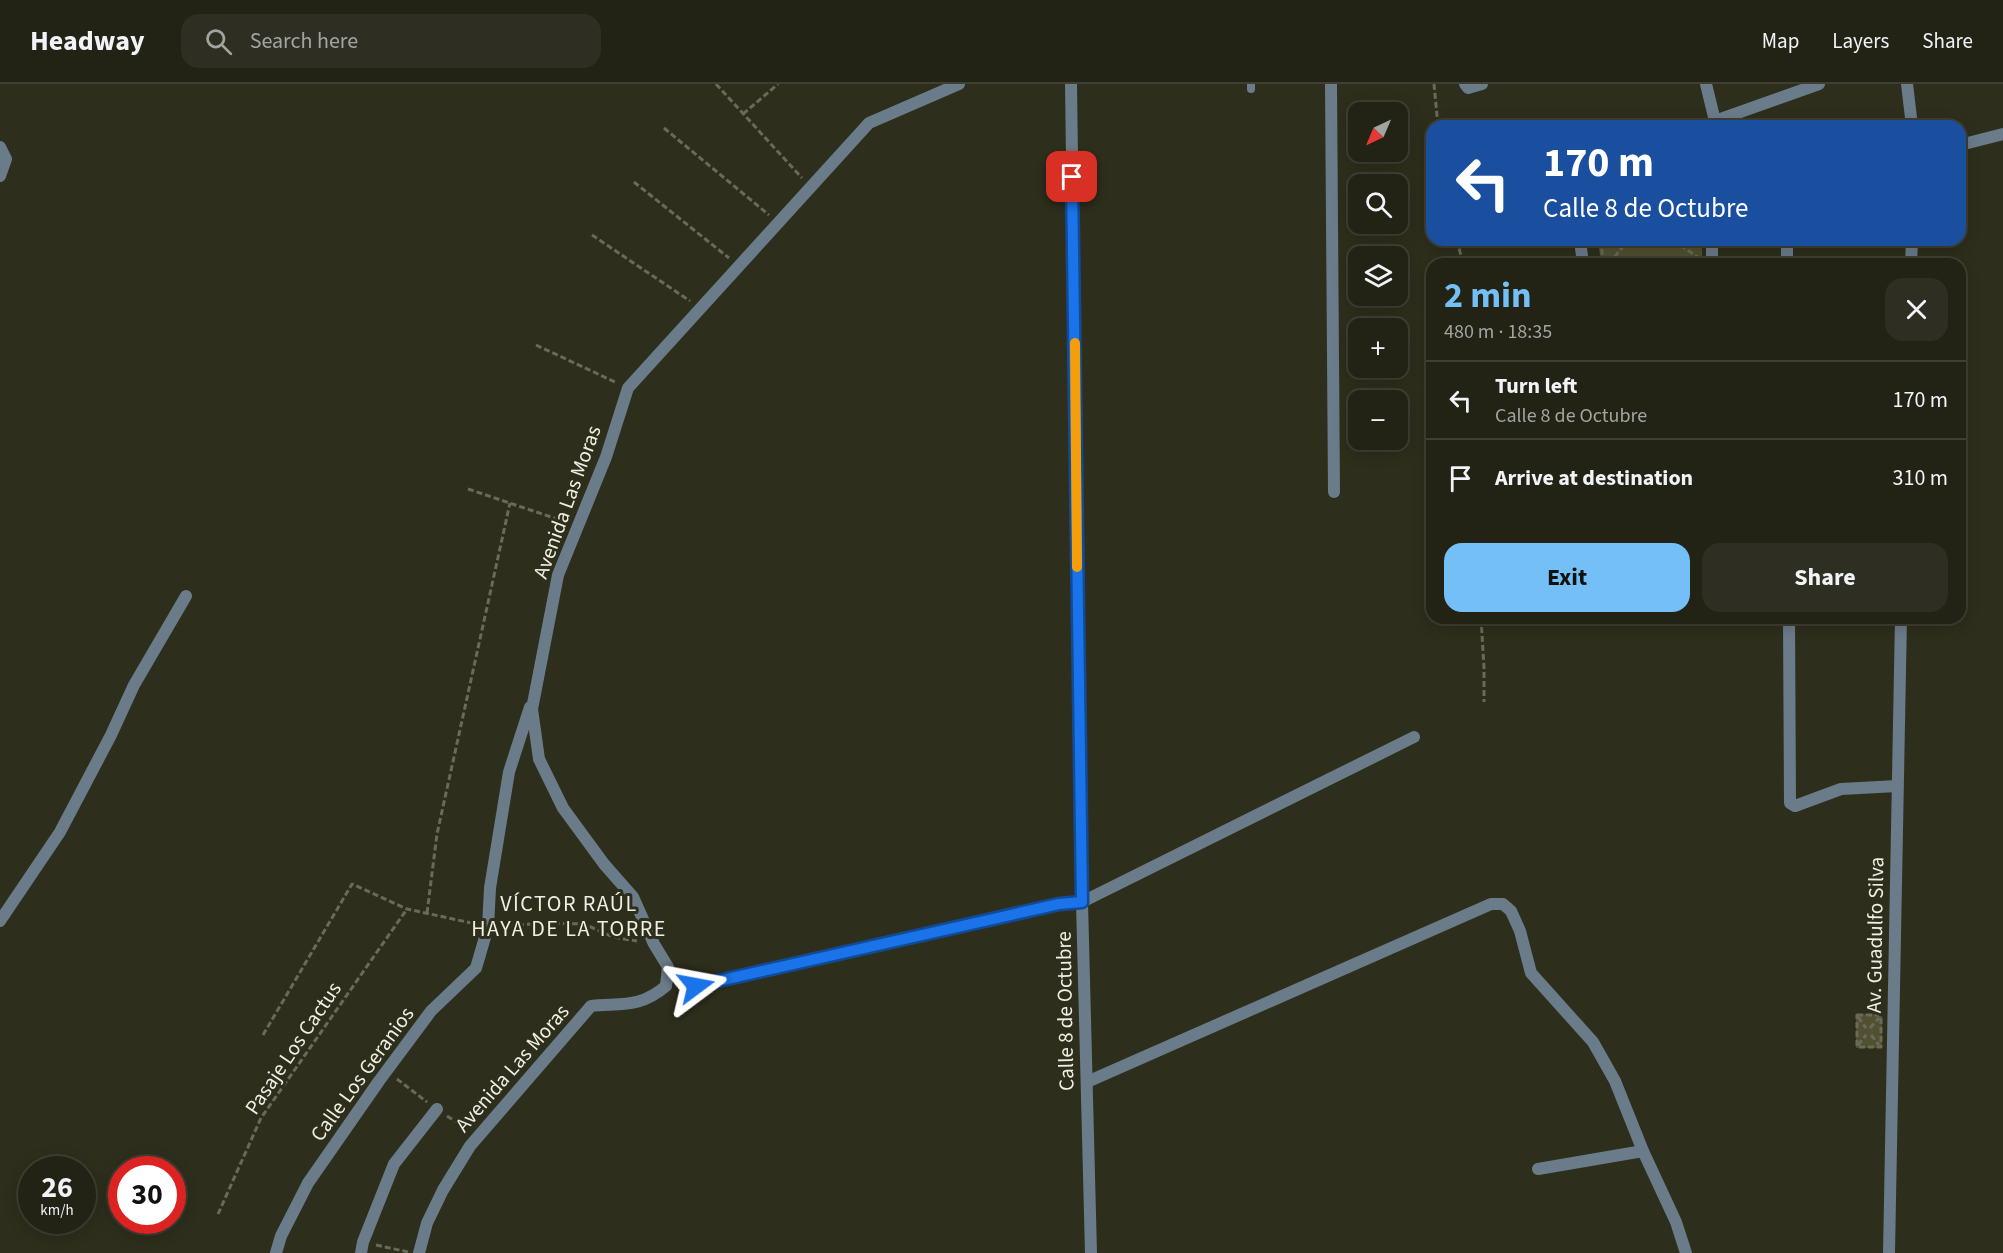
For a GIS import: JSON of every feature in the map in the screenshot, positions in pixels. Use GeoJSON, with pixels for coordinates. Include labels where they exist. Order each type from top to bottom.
{"type":"FeatureCollection","features":[{"type":"Feature","properties":{"kind":"street","name":"Avenida Las Moras"},"geometry":{"type":"LineString","coordinates":[[418,1253],[427,1223],[443,1190],[470,1146],[591,1006],[640,1002],[654,996],[666,986],[668,967],[654,944],[633,897],[604,864],[563,808],[539,759],[532,709],[558,575],[606,457],[628,388],[869,123],[959,84]]}},
{"type":"Feature","properties":{"kind":"street","name":"Calle 8 de Octubre"},"geometry":{"type":"LineString","coordinates":[[1071,84],[1082,902],[1091,1253]]}},
{"type":"Feature","properties":{"kind":"street"},"geometry":{"type":"LineString","coordinates":[[1331,84],[1334,492]]}},
{"type":"Feature","properties":{"kind":"street"},"geometry":{"type":"LineString","coordinates":[[1465,84],[1468,88],[1482,84]]}},
{"type":"Feature","properties":{"kind":"street"},"geometry":{"type":"LineString","coordinates":[[1706,84],[1710,120]]}},
{"type":"Feature","properties":{"kind":"street"},"geometry":{"type":"LineString","coordinates":[[1722,120],[1819,84]]}},
{"type":"Feature","properties":{"kind":"street"},"geometry":{"type":"LineString","coordinates":[[1907,84],[1911,120]]}},
{"type":"Feature","properties":{"kind":"street"},"geometry":{"type":"LineString","coordinates":[[1966,143],[2003,134]]}},
{"type":"Feature","properties":{"kind":"street"},"geometry":{"type":"LineString","coordinates":[[0,147],[6,159],[0,176]]}},
{"type":"Feature","properties":{"kind":"street"},"geometry":{"type":"LineString","coordinates":[[0,921],[60,832],[111,735],[134,685],[186,596]]}},
{"type":"Feature","properties":{"kind":"street"},"geometry":{"type":"LineString","coordinates":[[1789,624],[1790,803],[1795,806],[1841,789],[1897,786]]}},
{"type":"Feature","properties":{"kind":"street","name":"Av. Guadulfo Silva"},"geometry":{"type":"LineString","coordinates":[[1889,1253],[1901,624]]}},
{"type":"Feature","properties":{"kind":"street","name":"Calle Los Geranios"},"geometry":{"type":"LineString","coordinates":[[276,1253],[281,1236],[308,1183],[372,1090],[431,1011],[476,968],[488,927],[490,888],[509,772],[536,688]]}},
{"type":"Feature","properties":{"kind":"street"},"geometry":{"type":"LineString","coordinates":[[696,986],[1059,904],[1082,902],[1414,737]]}},
{"type":"Feature","properties":{"kind":"street"},"geometry":{"type":"LineString","coordinates":[[1087,1082],[1491,904],[1503,904],[1511,911],[1520,931],[1531,973],[1593,1042],[1615,1082],[1643,1151],[1676,1222],[1686,1253]]}},
{"type":"Feature","properties":{"kind":"street"},"geometry":{"type":"LineString","coordinates":[[362,1247],[394,1164],[437,1109]]}},
{"type":"Feature","properties":{"kind":"street"},"geometry":{"type":"LineString","coordinates":[[1538,1169],[1643,1151]]}},
{"type":"Feature","properties":{"kind":"path"},"geometry":{"type":"LineString","coordinates":[[716,84],[811,189]]}},
{"type":"Feature","properties":{"kind":"path"},"geometry":{"type":"LineString","coordinates":[[743,114],[778,84]]}},
{"type":"Feature","properties":{"kind":"path"},"geometry":{"type":"LineString","coordinates":[[1434,84],[1437,120]]}},
{"type":"Feature","properties":{"kind":"path"},"geometry":{"type":"LineString","coordinates":[[664,128],[779,224]]}},
{"type":"Feature","properties":{"kind":"path"},"geometry":{"type":"LineString","coordinates":[[634,182],[740,267]]}},
{"type":"Feature","properties":{"kind":"path"},"geometry":{"type":"LineString","coordinates":[[592,235],[701,309]]}},
{"type":"Feature","properties":{"kind":"path"},"geometry":{"type":"LineString","coordinates":[[1614,258],[1623,246]]}},
{"type":"Feature","properties":{"kind":"path"},"geometry":{"type":"LineString","coordinates":[[1681,246],[1698,258]]}},
{"type":"Feature","properties":{"kind":"path"},"geometry":{"type":"LineString","coordinates":[[536,345],[628,388]]}},
{"type":"Feature","properties":{"kind":"path"},"geometry":{"type":"LineString","coordinates":[[468,489],[578,526]]}},
{"type":"Feature","properties":{"kind":"path"},"geometry":{"type":"LineString","coordinates":[[427,913],[437,834],[510,503]]}},
{"type":"Feature","properties":{"kind":"path"},"geometry":{"type":"LineString","coordinates":[[1481,624],[1485,668],[1484,702]]}},
{"type":"Feature","properties":{"kind":"path"},"geometry":{"type":"LineString","coordinates":[[263,1035],[352,884]]}},
{"type":"Feature","properties":{"kind":"path","name":"Pasaje Los Cactus"},"geometry":{"type":"LineString","coordinates":[[218,1214],[261,1118],[407,909]]}},
{"type":"Feature","properties":{"kind":"path"},"geometry":{"type":"LineString","coordinates":[[1857,1015],[1866,1028]]}},
{"type":"Feature","properties":{"kind":"path"},"geometry":{"type":"LineString","coordinates":[[1857,1015],[1881,1016],[1881,1047],[1857,1047]]}},
{"type":"Feature","properties":{"kind":"path"},"geometry":{"type":"LineString","coordinates":[[1857,1015],[1857,1047]]}},
{"type":"Feature","properties":{"kind":"path"},"geometry":{"type":"LineString","coordinates":[[1857,1047],[1866,1035]]}},
{"type":"Feature","properties":{"kind":"path"},"geometry":{"type":"LineString","coordinates":[[362,1247],[412,1253]]}},
{"type":"Feature","properties":{"kind":"shaded area"},"geometry":{"type":"Polygon","coordinates":[[[1599,246],[1702,246],[1702,258],[1600,258],[1599,246]]]}},
{"type":"Feature","properties":{"kind":"shaded area"},"geometry":{"type":"Polygon","coordinates":[[[1856,1014],[1882,1014],[1882,1048],[1856,1048],[1856,1014]]]}},
{"type":"Feature","properties":{"kind":"slow traffic"},"geometry":{"type":"LineString","coordinates":[[1075,343],[1077,567]]}},
{"type":"Feature","properties":{"kind":"district","name":"VÍCTOR RAÚL HAYA DE LA TORRE"},"geometry":{"type":"Point","coordinates":[569,916]}},
{"type":"Feature","properties":{"kind":"route"},"geometry":{"type":"LineString","coordinates":[[696,986],[1059,904],[1082,902],[1072,177]]}}]}
